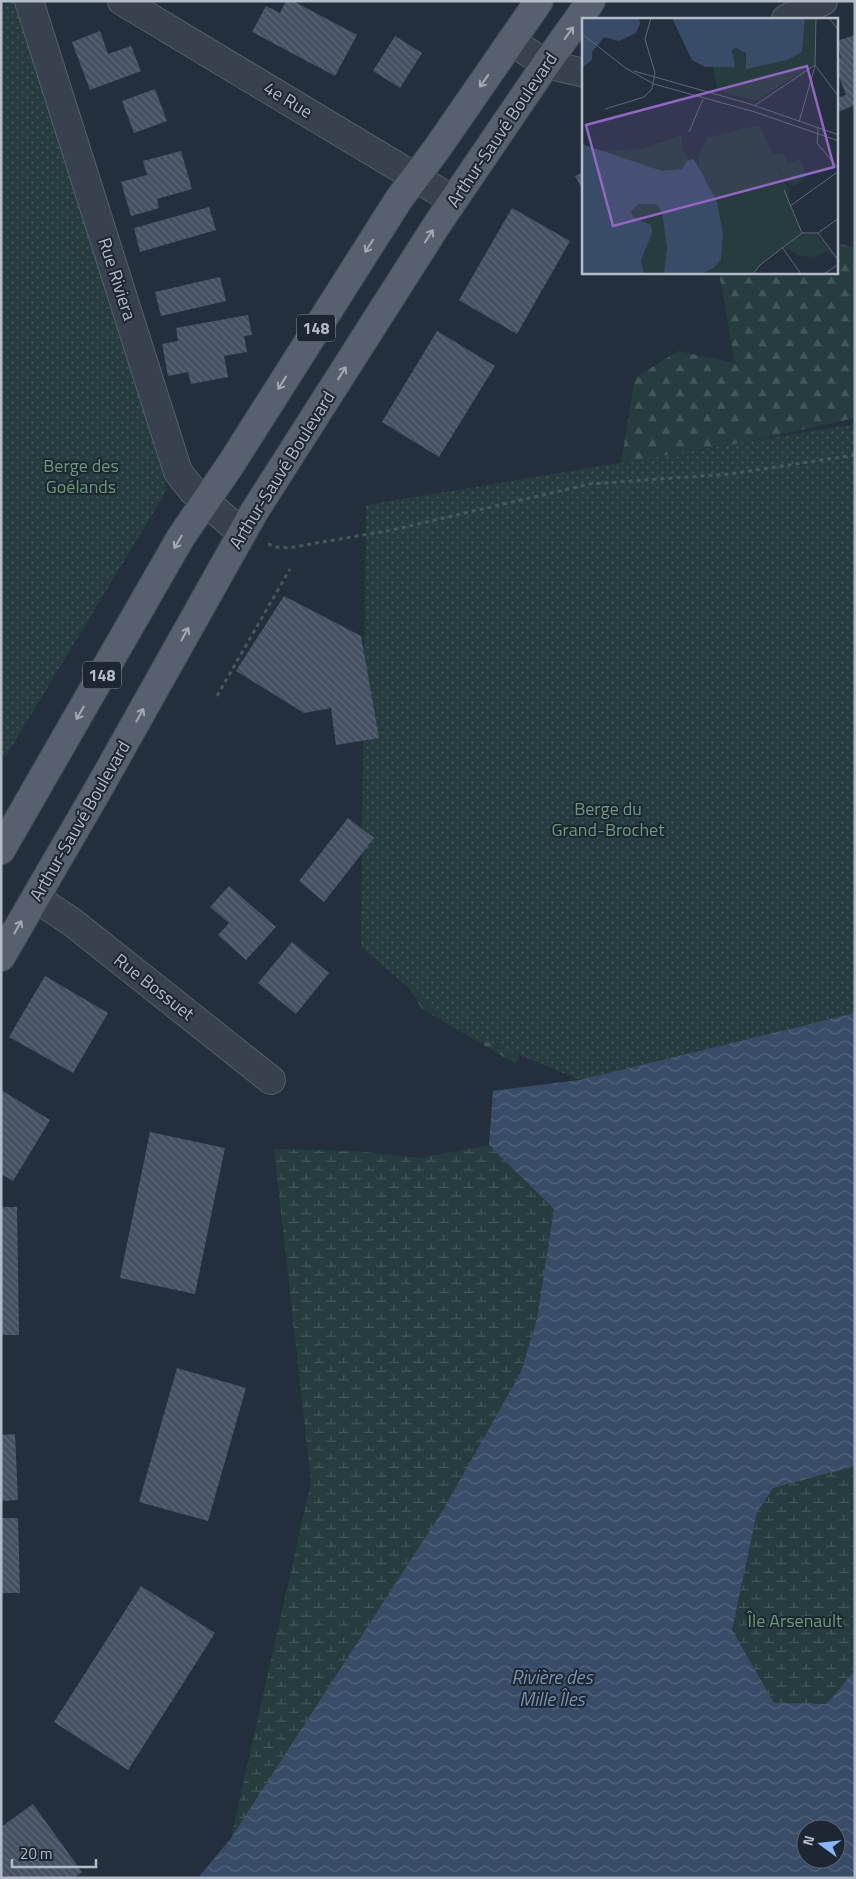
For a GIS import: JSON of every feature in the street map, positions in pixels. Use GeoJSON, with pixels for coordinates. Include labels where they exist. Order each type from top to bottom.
{"type":"FeatureCollection","features":[{"type":"Feature","properties":{"kind":"main road","name":"148"},"geometry":{"type":"LineString","coordinates":[[1,850],[181,538],[231,464],[399,199],[436,150],[540,1]]}},
{"type":"Feature","properties":{"kind":"main road","name":"Arthur-Sauvé Boulevard"},"geometry":{"type":"LineString","coordinates":[[1,956],[36,898],[242,533],[453,200],[546,64],[592,1]]}},
{"type":"Feature","properties":{"kind":"street","name":"Rue Riviera"},"geometry":{"type":"LineString","coordinates":[[29,1],[178,472],[183,480],[205,501],[242,533]]}},
{"type":"Feature","properties":{"kind":"street","name":"4e Rue"},"geometry":{"type":"LineString","coordinates":[[122,1],[416,176],[453,200]]}},
{"type":"Feature","properties":{"kind":"street"},"geometry":{"type":"LineString","coordinates":[[788,18],[823,1]]}},
{"type":"Feature","properties":{"kind":"street"},"geometry":{"type":"LineString","coordinates":[[511,41],[546,64],[582,73]]}},
{"type":"Feature","properties":{"kind":"street","name":"Rue Bossuet"},"geometry":{"type":"LineString","coordinates":[[36,898],[72,922],[271,1080]]}},
{"type":"Feature","properties":{"kind":"path"},"geometry":{"type":"LineString","coordinates":[[299,546],[392,530],[590,484],[730,474],[855,455]]}},
{"type":"Feature","properties":{"kind":"path"},"geometry":{"type":"LineString","coordinates":[[217,696],[290,570]]}},
{"type":"Feature","properties":{"kind":"green space","name":"Berge des Goélands"},"geometry":{"type":"Polygon","coordinates":[[[1,1],[27,1],[167,490],[6,756],[1,756],[1,1]]]}},
{"type":"Feature","properties":{"kind":"green space"},"geometry":{"type":"Polygon","coordinates":[[[838,244],[855,247],[855,418],[743,443],[516,1064],[422,1009],[376,933],[387,511],[621,463],[635,378],[678,351],[735,363],[719,274],[838,274],[838,244]]]}},
{"type":"Feature","properties":{"kind":"green space","name":"Berge du Grand-Brochet"},"geometry":{"type":"Polygon","coordinates":[[[855,424],[855,1013],[580,1080],[458,1030],[361,947],[366,505],[855,424]]]}},
{"type":"Feature","properties":{"kind":"green space","name":"Rivière des Mille Îles"},"geometry":{"type":"Polygon","coordinates":[[[855,866],[855,1750],[231,1838],[311,1482],[274,1149],[354,1151],[421,1158],[489,1145],[493,1091],[580,1080],[638,1065],[855,866]]]}},
{"type":"Feature","properties":{"kind":"water","name":"Rivière des Mille Îles"},"geometry":{"type":"Polygon","coordinates":[[[855,1013],[855,1466],[773,1488],[757,1512],[732,1630],[774,1703],[827,1704],[855,1670],[855,1878],[198,1878],[231,1838],[443,1510],[521,1372],[537,1319],[554,1209],[489,1145],[493,1091],[580,1080],[855,1013]]]}},
{"type":"Feature","properties":{"kind":"building"},"geometry":{"type":"Polygon","coordinates":[[[286,1],[293,1],[357,35],[335,76],[252,32],[266,6],[280,13],[286,1]]]}},
{"type":"Feature","properties":{"kind":"building"},"geometry":{"type":"Polygon","coordinates":[[[100,31],[108,54],[131,46],[141,71],[90,90],[72,42],[100,31]]]}},
{"type":"Feature","properties":{"kind":"building"},"geometry":{"type":"Polygon","coordinates":[[[855,35],[855,105],[838,112],[838,98],[846,95],[838,75],[838,59],[841,58],[838,41],[855,35]]]}},
{"type":"Feature","properties":{"kind":"building"},"geometry":{"type":"Polygon","coordinates":[[[395,36],[422,53],[400,88],[373,71],[395,36]]]}},
{"type":"Feature","properties":{"kind":"building"},"geometry":{"type":"Polygon","coordinates":[[[155,89],[167,121],[134,133],[122,101],[155,89]]]}},
{"type":"Feature","properties":{"kind":"building"},"geometry":{"type":"Polygon","coordinates":[[[181,151],[192,189],[157,199],[159,208],[131,216],[121,182],[147,175],[143,161],[181,151]]]}},
{"type":"Feature","properties":{"kind":"building"},"geometry":{"type":"Polygon","coordinates":[[[582,173],[582,188],[575,176],[582,173]]]}},
{"type":"Feature","properties":{"kind":"building"},"geometry":{"type":"Polygon","coordinates":[[[209,207],[216,230],[140,252],[134,228],[209,207]]]}},
{"type":"Feature","properties":{"kind":"building"},"geometry":{"type":"Polygon","coordinates":[[[512,208],[570,241],[517,334],[459,300],[512,208]]]}},
{"type":"Feature","properties":{"kind":"building"},"geometry":{"type":"Polygon","coordinates":[[[220,277],[226,301],[161,316],[155,292],[220,277]]]}},
{"type":"Feature","properties":{"kind":"building"},"geometry":{"type":"Polygon","coordinates":[[[248,315],[252,335],[244,336],[247,352],[224,356],[228,377],[191,384],[188,372],[168,376],[162,344],[178,341],[176,328],[248,315]]]}},
{"type":"Feature","properties":{"kind":"building"},"geometry":{"type":"Polygon","coordinates":[[[437,331],[495,366],[439,457],[382,422],[437,331]]]}},
{"type":"Feature","properties":{"kind":"building"},"geometry":{"type":"Polygon","coordinates":[[[284,596],[361,636],[379,738],[336,745],[331,708],[304,713],[236,671],[284,596]]]}},
{"type":"Feature","properties":{"kind":"building"},"geometry":{"type":"Polygon","coordinates":[[[348,818],[374,838],[324,902],[299,881],[348,818]]]}},
{"type":"Feature","properties":{"kind":"building"},"geometry":{"type":"Polygon","coordinates":[[[229,886],[276,927],[246,960],[218,935],[229,923],[210,907],[229,886]]]}},
{"type":"Feature","properties":{"kind":"building"},"geometry":{"type":"Polygon","coordinates":[[[292,942],[329,973],[296,1014],[258,983],[292,942]]]}},
{"type":"Feature","properties":{"kind":"building"},"geometry":{"type":"Polygon","coordinates":[[[45,976],[108,1013],[73,1073],[9,1037],[45,976]]]}},
{"type":"Feature","properties":{"kind":"building"},"geometry":{"type":"Polygon","coordinates":[[[1,1090],[50,1120],[13,1181],[1,1174],[1,1090]]]}},
{"type":"Feature","properties":{"kind":"building"},"geometry":{"type":"Polygon","coordinates":[[[150,1132],[225,1148],[195,1294],[120,1278],[150,1132]]]}},
{"type":"Feature","properties":{"kind":"building"},"geometry":{"type":"Polygon","coordinates":[[[1,1207],[17,1207],[19,1335],[1,1335],[1,1207]]]}},
{"type":"Feature","properties":{"kind":"building"},"geometry":{"type":"Polygon","coordinates":[[[177,1368],[246,1388],[208,1521],[139,1502],[177,1368]]]}},
{"type":"Feature","properties":{"kind":"building"},"geometry":{"type":"Polygon","coordinates":[[[15,1434],[18,1500],[1,1501],[1,1435],[15,1434]]]}},
{"type":"Feature","properties":{"kind":"building"},"geometry":{"type":"Polygon","coordinates":[[[1,1518],[18,1518],[20,1593],[1,1593],[1,1518]]]}},
{"type":"Feature","properties":{"kind":"building"},"geometry":{"type":"Polygon","coordinates":[[[141,1586],[215,1633],[128,1770],[54,1722],[141,1586]]]}},
{"type":"Feature","properties":{"kind":"building"},"geometry":{"type":"Polygon","coordinates":[[[33,1804],[82,1872],[74,1878],[1,1878],[1,1827],[33,1804]]]}},
{"type":"Feature","properties":{"kind":"park label","name":"Île Arsenault"},"geometry":{"type":"Point","coordinates":[795,1621]}}]}
